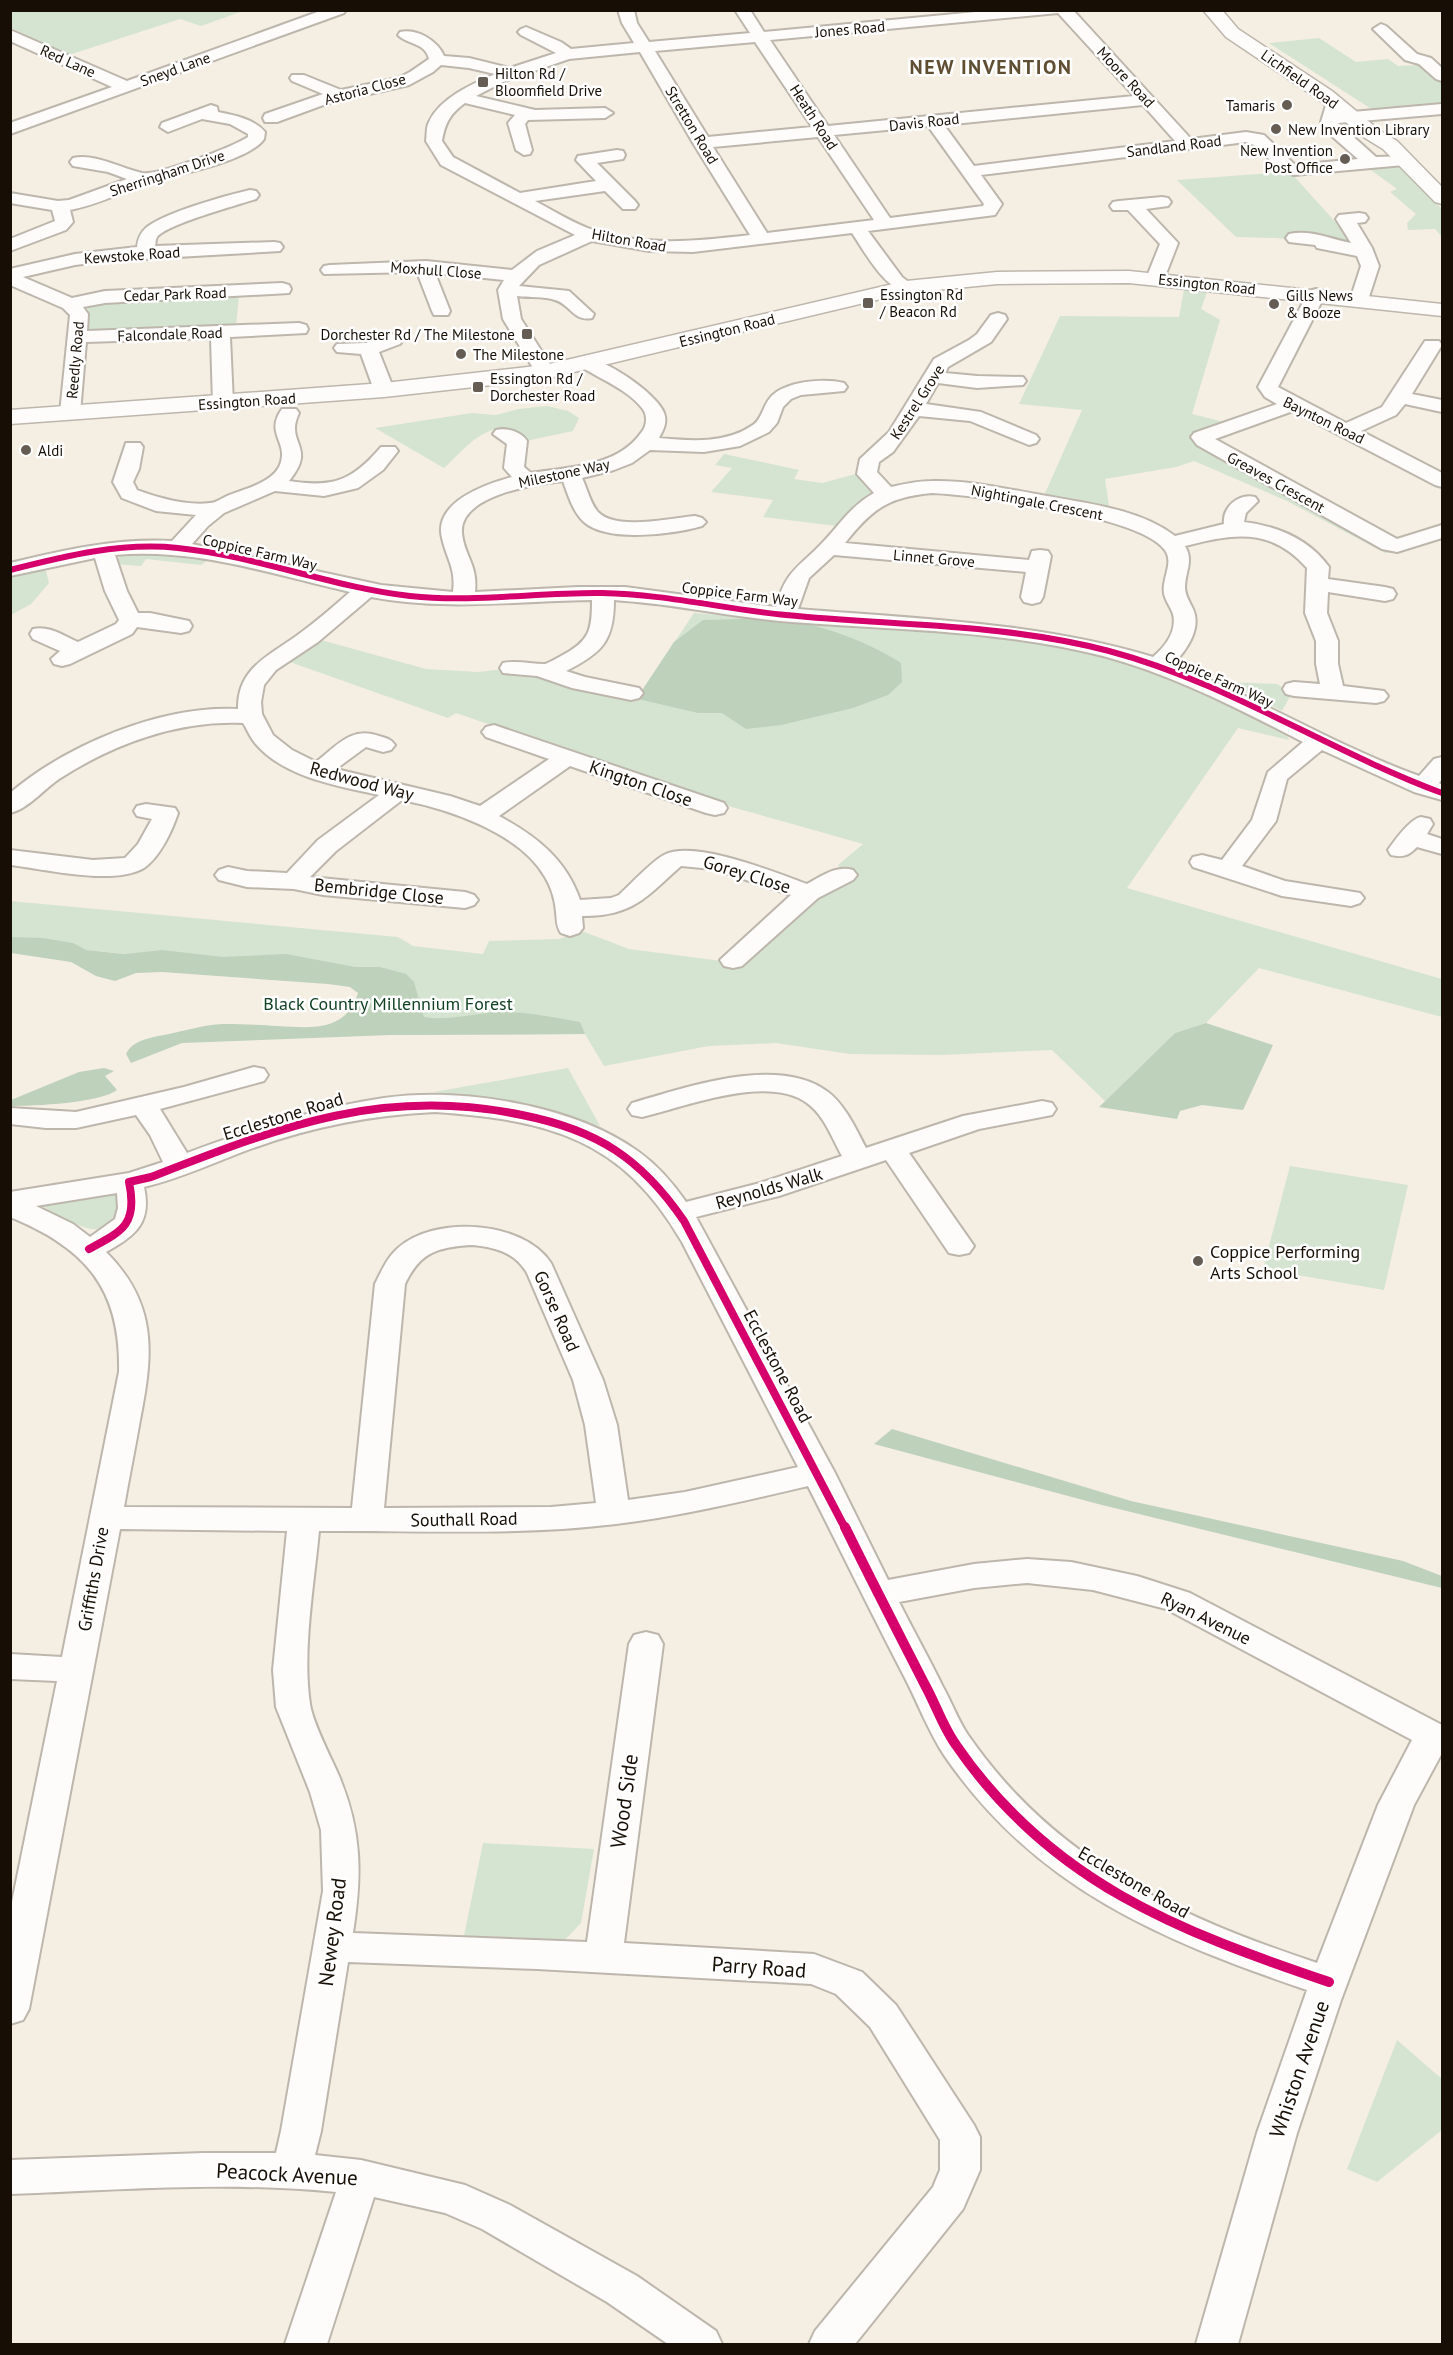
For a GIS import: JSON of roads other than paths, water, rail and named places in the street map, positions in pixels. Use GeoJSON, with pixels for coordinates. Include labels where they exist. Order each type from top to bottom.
{"type":"FeatureCollection","features":[{"type":"Feature","properties":{"kind":"main road","name":"Lichfield Road"},"geometry":{"type":"LineString","coordinates":[[1212,10],[1232,33],[1385,132],[1390,145],[1442,197]]}},
{"type":"Feature","properties":{"kind":"main road","name":"Lichfield Road"},"geometry":{"type":"LineString","coordinates":[[1227,10],[1252,35],[1335,89],[1360,116]]}},
{"type":"Feature","properties":{"kind":"main road","name":"Essington Road"},"geometry":{"type":"LineString","coordinates":[[10,417],[384,390],[545,372],[906,287],[997,278],[1155,279],[1443,309]]}},
{"type":"Feature","properties":{"kind":"street","name":"Sneyd Lane"},"geometry":{"type":"LineString","coordinates":[[10,129],[339,10]]}},
{"type":"Feature","properties":{"kind":"street","name":"Stretton Road"},"geometry":{"type":"LineString","coordinates":[[626,10],[630,25],[762,239]]}},
{"type":"Feature","properties":{"kind":"street","name":"Heath Road"},"geometry":{"type":"LineString","coordinates":[[742,10],[886,225]]}},
{"type":"Feature","properties":{"kind":"street"},"geometry":{"type":"LineString","coordinates":[[864,10],[879,27]]}},
{"type":"Feature","properties":{"kind":"street","name":"Jones Road"},"geometry":{"type":"LineString","coordinates":[[646,48],[1053,10]]}},
{"type":"Feature","properties":{"kind":"street","name":"Moore Road"},"geometry":{"type":"LineString","coordinates":[[1064,10],[1187,144]]}},
{"type":"Feature","properties":{"kind":"street"},"geometry":{"type":"LineString","coordinates":[[1381,29],[1411,57],[1425,61],[1443,60]]}},
{"type":"Feature","properties":{"kind":"street"},"geometry":{"type":"LineString","coordinates":[[526,32],[555,45],[568,54]]}},
{"type":"Feature","properties":{"kind":"street","name":"Red Lane"},"geometry":{"type":"LineString","coordinates":[[10,35],[126,87]]}},
{"type":"Feature","properties":{"kind":"street"},"geometry":{"type":"LineString","coordinates":[[418,37],[435,50],[437,60],[469,63],[510,73]]}},
{"type":"Feature","properties":{"kind":"street","name":"Hilton Road"},"geometry":{"type":"LineString","coordinates":[[646,48],[568,54],[510,73],[463,98],[436,119],[432,136],[439,153],[447,161],[590,235],[638,244],[672,247],[886,225],[989,211],[993,204],[933,121]]}},
{"type":"Feature","properties":{"kind":"street","name":"Astoria Close"},"geometry":{"type":"LineString","coordinates":[[280,112],[396,82],[418,74],[437,60]]}},
{"type":"Feature","properties":{"kind":"street"},"geometry":{"type":"LineString","coordinates":[[1425,61],[1443,76]]}},
{"type":"Feature","properties":{"kind":"street"},"geometry":{"type":"LineString","coordinates":[[317,71],[293,80],[339,95]]}},
{"type":"Feature","properties":{"kind":"street"},"geometry":{"type":"LineString","coordinates":[[1325,95],[1333,106],[1330,119],[1332,127],[1373,164]]}},
{"type":"Feature","properties":{"kind":"street"},"geometry":{"type":"LineString","coordinates":[[463,98],[550,116],[579,111],[605,113]]}},
{"type":"Feature","properties":{"kind":"street","name":"Davis Road"},"geometry":{"type":"LineString","coordinates":[[701,143],[1147,100]]}},
{"type":"Feature","properties":{"kind":"street"},"geometry":{"type":"LineString","coordinates":[[1330,119],[1443,109]]}},
{"type":"Feature","properties":{"kind":"street","name":"Sherringham Drive"},"geometry":{"type":"LineString","coordinates":[[10,198],[58,206],[83,201],[143,179],[199,164],[256,139],[256,132],[245,124],[206,112],[168,128]]}},
{"type":"Feature","properties":{"kind":"street"},"geometry":{"type":"LineString","coordinates":[[524,150],[516,123],[519,118],[529,113]]}},
{"type":"Feature","properties":{"kind":"street","name":"Sandland Road"},"geometry":{"type":"LineString","coordinates":[[968,172],[1252,137],[1258,139],[1287,168],[1294,170],[1404,160]]}},
{"type":"Feature","properties":{"kind":"street"},"geometry":{"type":"LineString","coordinates":[[617,155],[584,160],[629,205]]}},
{"type":"Feature","properties":{"kind":"street"},"geometry":{"type":"LineString","coordinates":[[90,161],[143,179]]}},
{"type":"Feature","properties":{"kind":"street"},"geometry":{"type":"LineString","coordinates":[[519,198],[607,185]]}},
{"type":"Feature","properties":{"kind":"street"},"geometry":{"type":"LineString","coordinates":[[146,252],[147,238],[160,225],[243,199]]}},
{"type":"Feature","properties":{"kind":"street"},"geometry":{"type":"LineString","coordinates":[[1155,279],[1169,243],[1123,206],[1162,201]]}},
{"type":"Feature","properties":{"kind":"street"},"geometry":{"type":"LineString","coordinates":[[11,246],[60,226],[64,222],[63,214],[58,206]]}},
{"type":"Feature","properties":{"kind":"street"},"geometry":{"type":"LineString","coordinates":[[1359,218],[1345,219],[1370,266],[1359,300]]}},
{"type":"Feature","properties":{"kind":"street"},"geometry":{"type":"LineString","coordinates":[[857,228],[896,281],[906,287]]}},
{"type":"Feature","properties":{"kind":"street"},"geometry":{"type":"LineString","coordinates":[[545,372],[512,319],[511,283],[530,262],[590,235]]}},
{"type":"Feature","properties":{"kind":"street"},"geometry":{"type":"LineString","coordinates":[[1295,238],[1324,241],[1323,244],[1350,248],[1365,254]]}},
{"type":"Feature","properties":{"kind":"street","name":"Kewstoke Road"},"geometry":{"type":"LineString","coordinates":[[10,276],[35,267],[72,259],[256,245],[274,248]]}},
{"type":"Feature","properties":{"kind":"street","name":"Moxhull Close"},"geometry":{"type":"LineString","coordinates":[[330,270],[354,260],[426,266],[562,295],[585,314]]}},
{"type":"Feature","properties":{"kind":"street"},"geometry":{"type":"LineString","coordinates":[[426,266],[426,274],[441,311]]}},
{"type":"Feature","properties":{"kind":"street","name":"Reedly Road"},"geometry":{"type":"LineString","coordinates":[[10,276],[70,304],[79,314],[70,413]]}},
{"type":"Feature","properties":{"kind":"street","name":"Cedar Park Road"},"geometry":{"type":"LineString","coordinates":[[70,304],[105,297],[282,289]]}},
{"type":"Feature","properties":{"kind":"street","name":"Baynton Road"},"geometry":{"type":"LineString","coordinates":[[1316,295],[1268,387],[1272,393],[1443,481]]}},
{"type":"Feature","properties":{"kind":"street","name":"Kestrel Grove"},"geometry":{"type":"LineString","coordinates":[[886,494],[867,474],[867,465],[876,453],[891,442],[941,363],[976,344],[994,324],[968,326]]}},
{"type":"Feature","properties":{"kind":"street","name":"Falcondale Road"},"geometry":{"type":"LineString","coordinates":[[78,337],[220,332],[263,327],[299,329]]}},
{"type":"Feature","properties":{"kind":"street"},"geometry":{"type":"LineString","coordinates":[[220,332],[223,403]]}},
{"type":"Feature","properties":{"kind":"street"},"geometry":{"type":"LineString","coordinates":[[345,348],[368,349],[393,340]]}},
{"type":"Feature","properties":{"kind":"street"},"geometry":{"type":"LineString","coordinates":[[1347,430],[1389,411],[1432,345]]}},
{"type":"Feature","properties":{"kind":"street"},"geometry":{"type":"LineString","coordinates":[[368,349],[384,390]]}},
{"type":"Feature","properties":{"kind":"street"},"geometry":{"type":"LineString","coordinates":[[587,362],[651,406],[656,423],[645,443],[711,452],[757,432],[769,421],[777,401],[789,393],[837,386]]}},
{"type":"Feature","properties":{"kind":"street"},"geometry":{"type":"LineString","coordinates":[[933,377],[1008,385]]}},
{"type":"Feature","properties":{"kind":"street"},"geometry":{"type":"LineString","coordinates":[[1400,397],[1443,406]]}},
{"type":"Feature","properties":{"kind":"street","name":"Greaves Crescent"},"geometry":{"type":"LineString","coordinates":[[1292,405],[1201,437],[1204,441],[1390,544],[1397,546],[1443,531]]}},
{"type":"Feature","properties":{"kind":"street"},"geometry":{"type":"LineString","coordinates":[[914,409],[974,416],[991,430],[1029,439]]}},
{"type":"Feature","properties":{"kind":"street"},"geometry":{"type":"LineString","coordinates":[[177,548],[215,510],[274,485],[291,466],[293,457],[284,434],[283,422],[289,411]]}},
{"type":"Feature","properties":{"kind":"street"},"geometry":{"type":"LineString","coordinates":[[503,434],[517,441],[514,468],[527,480]]}},
{"type":"Feature","properties":{"kind":"street","name":"Milestone Way"},"geometry":{"type":"LineString","coordinates":[[464,599],[465,572],[451,534],[452,522],[459,512],[480,497],[507,484],[611,464],[633,453],[645,443]]}},
{"type":"Feature","properties":{"kind":"street"},"geometry":{"type":"LineString","coordinates":[[112,448],[141,446],[123,482],[129,494],[156,504],[215,510]]}},
{"type":"Feature","properties":{"kind":"street"},"geometry":{"type":"LineString","coordinates":[[274,485],[303,490],[339,488],[365,478],[385,456],[353,457]]}},
{"type":"Feature","properties":{"kind":"street"},"geometry":{"type":"LineString","coordinates":[[570,473],[589,516],[596,522],[614,527],[635,528],[695,522]]}},
{"type":"Feature","properties":{"kind":"street","name":"Nightingale Crescent"},"geometry":{"type":"LineString","coordinates":[[785,615],[791,593],[803,571],[830,548],[863,508],[886,494],[946,487],[997,492],[1116,517],[1146,528],[1171,543]]}},
{"type":"Feature","properties":{"kind":"street"},"geometry":{"type":"LineString","coordinates":[[1238,529],[1233,522],[1233,516],[1240,506],[1248,501]]}},
{"type":"Feature","properties":{"kind":"street"},"geometry":{"type":"LineString","coordinates":[[1158,665],[1170,655],[1182,636],[1184,616],[1174,586],[1180,564],[1171,543],[1238,529],[1253,530],[1271,535],[1309,554],[1318,567],[1316,613],[1327,641],[1327,664],[1333,692]]}},
{"type":"Feature","properties":{"kind":"street","name":"Coppice Farm Way"},"geometry":{"type":"LineString","coordinates":[[10,570],[103,550],[137,547],[177,548],[239,559],[365,590],[407,596],[464,599],[603,593],[662,597],[785,615],[986,628],[1071,642],[1158,665],[1201,682],[1376,768],[1433,790]]}},
{"type":"Feature","properties":{"kind":"street","name":"Linnet Grove"},"geometry":{"type":"LineString","coordinates":[[830,548],[1038,562],[1032,597]]}},
{"type":"Feature","properties":{"kind":"street"},"geometry":{"type":"LineString","coordinates":[[103,550],[116,591],[130,620]]}},
{"type":"Feature","properties":{"kind":"street"},"geometry":{"type":"LineString","coordinates":[[1318,584],[1386,594]]}},
{"type":"Feature","properties":{"kind":"street"},"geometry":{"type":"LineString","coordinates":[[10,806],[28,790],[73,761],[126,737],[206,716],[251,716],[250,698],[258,675],[276,659],[339,614],[365,590]]}},
{"type":"Feature","properties":{"kind":"street"},"geometry":{"type":"LineString","coordinates":[[547,673],[555,666],[586,652],[596,643],[603,622],[603,593]]}},
{"type":"Feature","properties":{"kind":"street"},"geometry":{"type":"LineString","coordinates":[[130,620],[150,620],[181,626]]}},
{"type":"Feature","properties":{"kind":"street"},"geometry":{"type":"LineString","coordinates":[[41,634],[69,655],[124,629],[130,620]]}},
{"type":"Feature","properties":{"kind":"street"},"geometry":{"type":"LineString","coordinates":[[511,668],[539,669],[580,683],[631,693]]}},
{"type":"Feature","properties":{"kind":"street"},"geometry":{"type":"LineString","coordinates":[[1294,689],[1376,696]]}},
{"type":"Feature","properties":{"kind":"street","name":"Redwood Way"},"geometry":{"type":"LineString","coordinates":[[251,716],[257,732],[268,744],[282,754],[319,771],[442,802],[483,816],[526,842],[547,859],[565,890],[570,918]]}},
{"type":"Feature","properties":{"kind":"street","name":"Kington Close"},"geometry":{"type":"LineString","coordinates":[[494,732],[715,808]]}},
{"type":"Feature","properties":{"kind":"street"},"geometry":{"type":"LineString","coordinates":[[319,771],[363,738],[383,745]]}},
{"type":"Feature","properties":{"kind":"street"},"geometry":{"type":"LineString","coordinates":[[1228,868],[1264,821],[1276,777],[1319,741]]}},
{"type":"Feature","properties":{"kind":"street","name":"Kington Close"},"geometry":{"type":"LineString","coordinates":[[483,816],[568,757]]}},
{"type":"Feature","properties":{"kind":"street"},"geometry":{"type":"LineString","coordinates":[[1433,790],[1443,764]]}},
{"type":"Feature","properties":{"kind":"street","name":"Bembridge Close"},"geometry":{"type":"LineString","coordinates":[[294,881],[299,871],[313,857],[398,791]]}},
{"type":"Feature","properties":{"kind":"street"},"geometry":{"type":"LineString","coordinates":[[10,857],[101,867],[129,866],[140,859],[162,824],[166,813],[146,811]]}},
{"type":"Feature","properties":{"kind":"street"},"geometry":{"type":"LineString","coordinates":[[1411,837],[1443,847]]}},
{"type":"Feature","properties":{"kind":"street","name":"Gorey Close"},"geometry":{"type":"LineString","coordinates":[[570,918],[594,908],[628,900],[684,852],[808,893]]}},
{"type":"Feature","properties":{"kind":"street"},"geometry":{"type":"LineString","coordinates":[[1202,862],[1228,868],[1257,881],[1284,888],[1357,900]]}},
{"type":"Feature","properties":{"kind":"street","name":"Bembridge Close"},"geometry":{"type":"LineString","coordinates":[[228,875],[247,879],[294,881],[323,887],[470,900]]}},
{"type":"Feature","properties":{"kind":"street","name":"Gorey Close"},"geometry":{"type":"LineString","coordinates":[[733,960],[808,893],[844,875]]}},
{"type":"Feature","properties":{"kind":"street"},"geometry":{"type":"LineString","coordinates":[[10,1116],[46,1120],[76,1120],[191,1094],[254,1075]]}},
{"type":"Feature","properties":{"kind":"street"},"geometry":{"type":"LineString","coordinates":[[642,1109],[756,1082],[805,1089],[818,1097],[837,1121],[858,1161]]}},
{"type":"Feature","properties":{"kind":"street"},"geometry":{"type":"LineString","coordinates":[[143,1104],[164,1135],[179,1166]]}},
{"type":"Feature","properties":{"kind":"street","name":"Ecclestone Road"},"geometry":{"type":"LineString","coordinates":[[10,1201],[151,1177],[276,1130],[353,1109],[383,1105],[489,1107],[556,1123],[601,1141],[640,1167],[680,1212],[819,1473],[878,1594],[959,1750],[999,1798],[1038,1838],[1076,1868],[1177,1926],[1265,1961],[1329,1982]]}},
{"type":"Feature","properties":{"kind":"street","name":"Reynolds Walk"},"geometry":{"type":"LineString","coordinates":[[680,1212],[769,1190],[973,1122],[1042,1109]]}},
{"type":"Feature","properties":{"kind":"street"},"geometry":{"type":"LineString","coordinates":[[893,1150],[959,1246]]}},
{"type":"Feature","properties":{"kind":"street"},"geometry":{"type":"LineString","coordinates":[[88,1249],[108,1238],[131,1220],[135,1202],[129,1182]]}},
{"type":"Feature","properties":{"kind":"street","name":"Griffiths Drive"},"geometry":{"type":"LineString","coordinates":[[10,1206],[56,1228],[88,1249],[106,1268],[123,1293],[131,1315],[136,1341],[134,1372],[10,2009]]}},
{"type":"Feature","properties":{"kind":"street","name":"Gorse Road"},"geometry":{"type":"LineString","coordinates":[[367,1519],[390,1284],[409,1253],[430,1242],[478,1236],[518,1248],[532,1257],[542,1273],[588,1380],[601,1425],[614,1513]]}},
{"type":"Feature","properties":{"kind":"street","name":"Southall Road"},"geometry":{"type":"LineString","coordinates":[[104,1518],[304,1520],[551,1518],[614,1513],[685,1503],[819,1473]]}},
{"type":"Feature","properties":{"kind":"street","name":"Newey Road"},"geometry":{"type":"LineString","coordinates":[[291,2170],[301,2132],[341,1891],[339,1830],[328,1792],[293,1707],[290,1670],[304,1520]]}},
{"type":"Feature","properties":{"kind":"street","name":"Ryan Avenue"},"geometry":{"type":"LineString","coordinates":[[878,1594],[985,1575],[1037,1571],[1150,1591],[1178,1601],[1437,1738]]}},
{"type":"Feature","properties":{"kind":"street","name":"Wood Side"},"geometry":{"type":"LineString","coordinates":[[603,1958],[646,1644]]}},
{"type":"Feature","properties":{"kind":"street"},"geometry":{"type":"LineString","coordinates":[[10,1666],[76,1670]]}},
{"type":"Feature","properties":{"kind":"street","name":"Whiston Avenue"},"geometry":{"type":"LineString","coordinates":[[1217,2344],[1277,2133],[1329,1982],[1396,1805],[1437,1738]]}},
{"type":"Feature","properties":{"kind":"street","name":"Parry Road"},"geometry":{"type":"LineString","coordinates":[[332,1947],[814,1969],[849,1983],[883,2016],[960,2137],[960,2170],[949,2197],[830,2344]]}},
{"type":"Feature","properties":{"kind":"street","name":"Peacock Avenue"},"geometry":{"type":"LineString","coordinates":[[10,2177],[203,2170],[291,2170],[361,2177],[451,2197],[496,2217],[622,2289],[701,2344]]}},
{"type":"Feature","properties":{"kind":"street"},"geometry":{"type":"LineString","coordinates":[[306,2344],[361,2177]]}},
{"type":"Feature","properties":{"kind":"place","name":"Hilton Rd / Bloomfield Drive"},"geometry":{"type":"Point","coordinates":[483,82]}},
{"type":"Feature","properties":{"kind":"place","name":"Tamaris"},"geometry":{"type":"Point","coordinates":[1287,105]}},
{"type":"Feature","properties":{"kind":"place","name":"New Invention Library"},"geometry":{"type":"Point","coordinates":[1276,129]}},
{"type":"Feature","properties":{"kind":"place","name":"New Invention Post Office"},"geometry":{"type":"Point","coordinates":[1345,159]}},
{"type":"Feature","properties":{"kind":"place","name":"Essington Rd / Beacon Rd"},"geometry":{"type":"Point","coordinates":[868,303]}},
{"type":"Feature","properties":{"kind":"place","name":"Gills News & Booze"},"geometry":{"type":"Point","coordinates":[1274,304]}},
{"type":"Feature","properties":{"kind":"place","name":"Dorchester Rd / The Milestone"},"geometry":{"type":"Point","coordinates":[527,334]}},
{"type":"Feature","properties":{"kind":"place","name":"The Milestone"},"geometry":{"type":"Point","coordinates":[461,354]}},
{"type":"Feature","properties":{"kind":"place","name":"Essington Rd / Dorchester Road"},"geometry":{"type":"Point","coordinates":[478,387]}},
{"type":"Feature","properties":{"kind":"place","name":"Aldi"},"geometry":{"type":"Point","coordinates":[26,450]}},
{"type":"Feature","properties":{"kind":"place","name":"Coppice Performing Arts School"},"geometry":{"type":"Point","coordinates":[1198,1261]}},
{"type":"Feature","properties":{"kind":"district","name":"NEW INVENTION"},"geometry":{"type":"Point","coordinates":[991,67]}},
{"type":"Feature","properties":{"kind":"park label","name":"Black Country Millennium Forest"},"geometry":{"type":"Point","coordinates":[388,1003]}}]}
